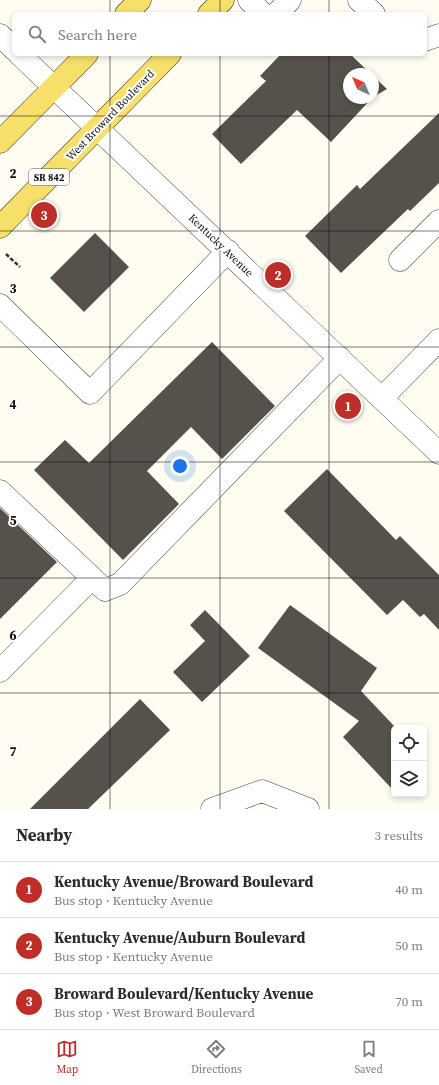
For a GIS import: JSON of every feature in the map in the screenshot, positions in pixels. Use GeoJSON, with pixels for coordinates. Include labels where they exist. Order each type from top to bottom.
{"type":"FeatureCollection","features":[{"type":"Feature","properties":{"kind":"main road"},"geometry":{"type":"LineString","coordinates":[[128,12],[140,0]]}},
{"type":"Feature","properties":{"kind":"main road"},"geometry":{"type":"LineString","coordinates":[[211,12],[223,0]]}},
{"type":"Feature","properties":{"kind":"main road"},"geometry":{"type":"LineString","coordinates":[[0,142],[85,56]]}},
{"type":"Feature","properties":{"kind":"main road","name":"West Broward Boulevard"},"geometry":{"type":"LineString","coordinates":[[0,227],[168,56]]}},
{"type":"Feature","properties":{"kind":"street"},"geometry":{"type":"LineString","coordinates":[[249,0],[261,12]]}},
{"type":"Feature","properties":{"kind":"street"},"geometry":{"type":"LineString","coordinates":[[278,12],[290,0]]}},
{"type":"Feature","properties":{"kind":"street"},"geometry":{"type":"LineString","coordinates":[[359,0],[372,12]]}},
{"type":"Feature","properties":{"kind":"street"},"geometry":{"type":"LineString","coordinates":[[0,35],[12,47]]}},
{"type":"Feature","properties":{"kind":"street"},"geometry":{"type":"LineString","coordinates":[[427,39],[439,35]]}},
{"type":"Feature","properties":{"kind":"street","name":"Kentucky Avenue"},"geometry":{"type":"LineString","coordinates":[[22,56],[439,453]]}},
{"type":"Feature","properties":{"kind":"street"},"geometry":{"type":"LineString","coordinates":[[400,260],[439,221]]}},
{"type":"Feature","properties":{"kind":"street"},"geometry":{"type":"LineString","coordinates":[[0,305],[90,393],[228,251]]}},
{"type":"Feature","properties":{"kind":"street"},"geometry":{"type":"LineString","coordinates":[[382,398],[439,340]]}},
{"type":"Feature","properties":{"kind":"street"},"geometry":{"type":"LineString","coordinates":[[0,491],[105,590],[120,584],[340,358]]}},
{"type":"Feature","properties":{"kind":"street"},"geometry":{"type":"LineString","coordinates":[[0,671],[92,578]]}},
{"type":"Feature","properties":{"kind":"street"},"geometry":{"type":"LineString","coordinates":[[212,809],[262,791],[308,809]]}},
{"type":"Feature","properties":{"kind":"path"},"geometry":{"type":"LineString","coordinates":[[6,254],[20,267]]}},
{"type":"Feature","properties":{"kind":"building"},"geometry":{"type":"Polygon","coordinates":[[[279,56],[352,56],[365,68],[343,68],[343,104],[366,104],[331,142],[297,110],[241,164],[212,134],[266,81],[260,76],[279,56]]]}},
{"type":"Feature","properties":{"kind":"building"},"geometry":{"type":"Polygon","coordinates":[[[379,82],[387,89],[379,94],[379,82]]]}},
{"type":"Feature","properties":{"kind":"building"},"geometry":{"type":"Polygon","coordinates":[[[439,113],[439,183],[410,211],[408,209],[341,273],[305,236],[357,185],[360,189],[439,113]]]}},
{"type":"Feature","properties":{"kind":"building"},"geometry":{"type":"Polygon","coordinates":[[[95,233],[129,267],[84,312],[50,278],[95,233]]]}},
{"type":"Feature","properties":{"kind":"building"},"geometry":{"type":"Polygon","coordinates":[[[212,342],[275,406],[222,459],[191,427],[147,471],[179,504],[123,560],[34,470],[65,440],[89,463],[212,342]]]}},
{"type":"Feature","properties":{"kind":"building"},"geometry":{"type":"Polygon","coordinates":[[[327,469],[396,540],[400,536],[439,575],[439,630],[424,614],[420,617],[403,600],[387,615],[284,511],[327,469]]]}},
{"type":"Feature","properties":{"kind":"building"},"geometry":{"type":"Polygon","coordinates":[[[0,508],[57,562],[0,619],[0,508]]]}},
{"type":"Feature","properties":{"kind":"building"},"geometry":{"type":"Polygon","coordinates":[[[290,605],[377,668],[361,691],[393,725],[391,725],[391,788],[343,737],[359,721],[258,648],[290,605]]]}},
{"type":"Feature","properties":{"kind":"building"},"geometry":{"type":"Polygon","coordinates":[[[205,610],[250,656],[202,702],[173,672],[205,641],[190,625],[205,610]]]}},
{"type":"Feature","properties":{"kind":"building"},"geometry":{"type":"Polygon","coordinates":[[[140,699],[170,730],[88,809],[30,809],[140,699]]]}},
{"type":"Feature","properties":{"kind":"place","name":"Broward Boulevard/Kentucky Avenue"},"geometry":{"type":"Point","coordinates":[44,215]}},
{"type":"Feature","properties":{"kind":"place","name":"Kentucky Avenue/Auburn Boulevard"},"geometry":{"type":"Point","coordinates":[278,275]}},
{"type":"Feature","properties":{"kind":"place","name":"Kentucky Avenue/Broward Boulevard"},"geometry":{"type":"Point","coordinates":[348,406]}}]}
